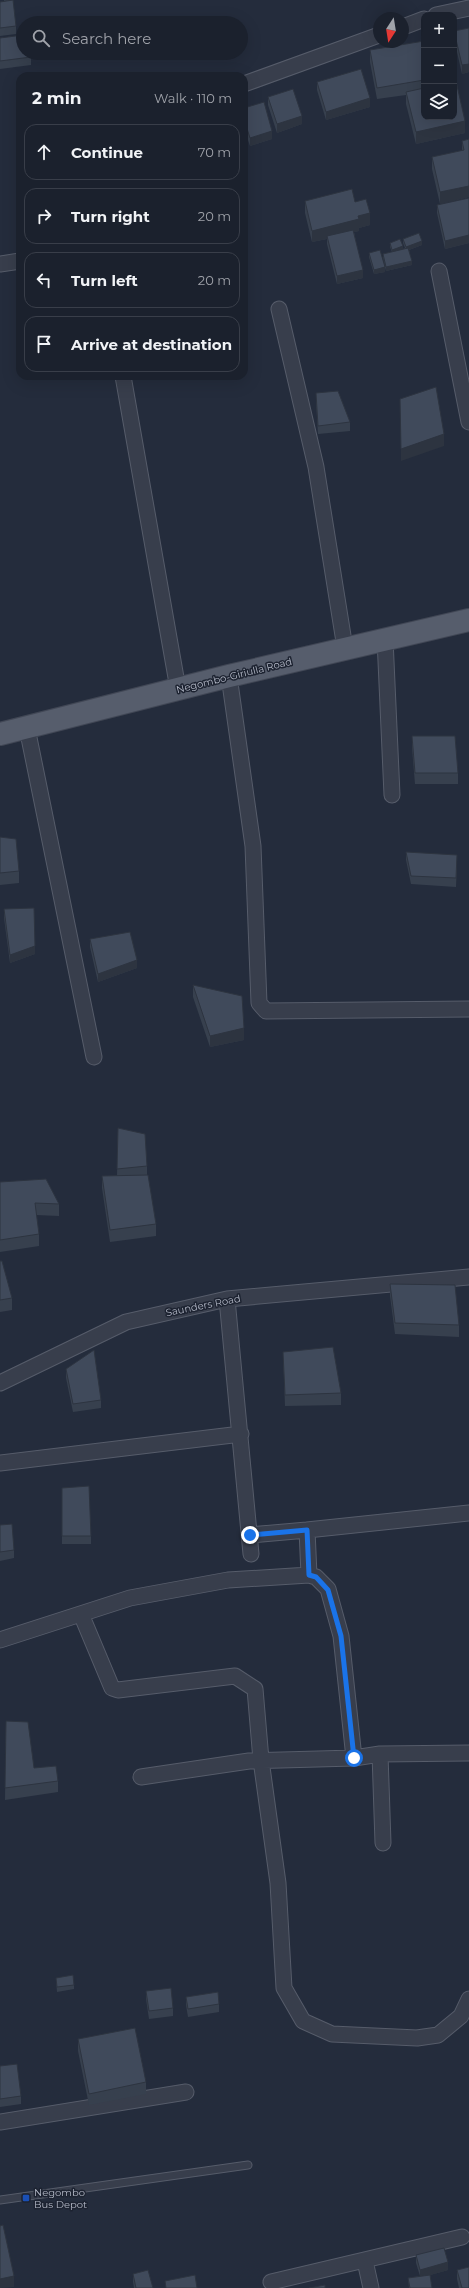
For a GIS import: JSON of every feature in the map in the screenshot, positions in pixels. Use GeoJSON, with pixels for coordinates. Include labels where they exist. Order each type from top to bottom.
{"type":"FeatureCollection","features":[{"type":"Feature","properties":{"kind":"main road","name":"Negombo-Giriulla Road"},"geometry":{"type":"LineString","coordinates":[[0,734],[229,676],[469,620]]}},
{"type":"Feature","properties":{"kind":"street"},"geometry":{"type":"LineString","coordinates":[[450,12],[469,8]]}},
{"type":"Feature","properties":{"kind":"street"},"geometry":{"type":"LineString","coordinates":[[409,25],[421,20]]}},
{"type":"Feature","properties":{"kind":"street"},"geometry":{"type":"LineString","coordinates":[[248,83],[373,37]]}},
{"type":"Feature","properties":{"kind":"street"},"geometry":{"type":"LineString","coordinates":[[0,264],[16,262]]}},
{"type":"Feature","properties":{"kind":"street"},"geometry":{"type":"LineString","coordinates":[[439,271],[469,422]]}},
{"type":"Feature","properties":{"kind":"street"},"geometry":{"type":"LineString","coordinates":[[279,309],[316,467],[345,648]]}},
{"type":"Feature","properties":{"kind":"street"},"geometry":{"type":"LineString","coordinates":[[124,380],[178,689]]}},
{"type":"Feature","properties":{"kind":"street"},"geometry":{"type":"LineString","coordinates":[[385,639],[392,795]]}},
{"type":"Feature","properties":{"kind":"street"},"geometry":{"type":"LineString","coordinates":[[229,676],[253,846],[259,1003],[266,1011],[469,1009]]}},
{"type":"Feature","properties":{"kind":"street"},"geometry":{"type":"LineString","coordinates":[[27,728],[94,1057]]}},
{"type":"Feature","properties":{"kind":"street","name":"Saunders Road"},"geometry":{"type":"LineString","coordinates":[[0,1383],[126,1322],[227,1299],[469,1277]]}},
{"type":"Feature","properties":{"kind":"street"},"geometry":{"type":"LineString","coordinates":[[227,1299],[241,1434],[251,1554]]}},
{"type":"Feature","properties":{"kind":"street"},"geometry":{"type":"LineString","coordinates":[[0,1463],[241,1434]]}},
{"type":"Feature","properties":{"kind":"street"},"geometry":{"type":"LineString","coordinates":[[250,1535],[469,1513]]}},
{"type":"Feature","properties":{"kind":"street"},"geometry":{"type":"LineString","coordinates":[[307,1530],[309,1575]]}},
{"type":"Feature","properties":{"kind":"street"},"geometry":{"type":"LineString","coordinates":[[0,1640],[130,1598],[221,1581],[309,1575],[316,1577],[328,1590],[341,1636],[354,1758]]}},
{"type":"Feature","properties":{"kind":"street"},"geometry":{"type":"LineString","coordinates":[[81,1614],[112,1688],[118,1690],[235,1676],[254,1689],[261,1760],[278,1883],[284,1988],[303,2021],[332,2034],[417,2038],[438,2035],[461,2016],[469,1999]]}},
{"type":"Feature","properties":{"kind":"street"},"geometry":{"type":"LineString","coordinates":[[142,1777],[261,1760],[354,1758],[380,1754],[469,1753]]}},
{"type":"Feature","properties":{"kind":"street"},"geometry":{"type":"LineString","coordinates":[[380,1754],[383,1843]]}},
{"type":"Feature","properties":{"kind":"street"},"geometry":{"type":"LineString","coordinates":[[0,2122],[186,2092]]}},
{"type":"Feature","properties":{"kind":"street"},"geometry":{"type":"LineString","coordinates":[[271,2282],[462,2237]]}},
{"type":"Feature","properties":{"kind":"street"},"geometry":{"type":"LineString","coordinates":[[365,2260],[371,2288]]}},
{"type":"Feature","properties":{"kind":"lane"},"geometry":{"type":"LineString","coordinates":[[0,2200],[248,2165]]}},
{"type":"Feature","properties":{"kind":"building"},"geometry":{"type":"Polygon","coordinates":[[[13,0],[16,26],[0,28],[0,2],[13,0]]]}},
{"type":"Feature","properties":{"kind":"building"},"geometry":{"type":"Polygon","coordinates":[[[469,28],[469,64],[462,65],[457,44],[457,30],[469,28]]]}},
{"type":"Feature","properties":{"kind":"building"},"geometry":{"type":"Polygon","coordinates":[[[16,36],[16,59],[0,61],[0,38],[16,36]]]}},
{"type":"Feature","properties":{"kind":"building"},"geometry":{"type":"Polygon","coordinates":[[[421,42],[421,81],[377,88],[370,50],[382,48],[409,48],[409,44],[421,42]]]}},
{"type":"Feature","properties":{"kind":"building"},"geometry":{"type":"Polygon","coordinates":[[[361,69],[370,98],[326,112],[317,82],[361,69]]]}},
{"type":"Feature","properties":{"kind":"building"},"geometry":{"type":"Polygon","coordinates":[[[457,85],[465,121],[416,132],[406,92],[421,89],[421,120],[457,120],[457,85]]]}},
{"type":"Feature","properties":{"kind":"building"},"geometry":{"type":"Polygon","coordinates":[[[293,89],[302,116],[277,124],[268,97],[293,89]]]}},
{"type":"Feature","properties":{"kind":"building"},"geometry":{"type":"Polygon","coordinates":[[[264,102],[272,131],[250,138],[248,132],[248,107],[264,102]]]}},
{"type":"Feature","properties":{"kind":"building"},"geometry":{"type":"Polygon","coordinates":[[[469,139],[469,186],[440,192],[432,157],[464,150],[462,141],[469,139]]]}},
{"type":"Feature","properties":{"kind":"building"},"geometry":{"type":"Polygon","coordinates":[[[352,189],[355,202],[366,199],[370,213],[358,216],[359,219],[312,231],[305,201],[352,189]]]}},
{"type":"Feature","properties":{"kind":"building"},"geometry":{"type":"Polygon","coordinates":[[[469,198],[469,235],[445,241],[437,205],[469,198]]]}},
{"type":"Feature","properties":{"kind":"building"},"geometry":{"type":"Polygon","coordinates":[[[353,230],[363,270],[337,276],[327,236],[353,230]]]}},
{"type":"Feature","properties":{"kind":"building"},"geometry":{"type":"Polygon","coordinates":[[[419,233],[422,241],[406,247],[403,239],[419,233]]]}},
{"type":"Feature","properties":{"kind":"building"},"geometry":{"type":"Polygon","coordinates":[[[400,239],[403,246],[392,250],[390,243],[400,239]]]}},
{"type":"Feature","properties":{"kind":"building"},"geometry":{"type":"Polygon","coordinates":[[[408,248],[412,261],[386,267],[383,254],[408,248]]]}},
{"type":"Feature","properties":{"kind":"building"},"geometry":{"type":"Polygon","coordinates":[[[380,250],[385,267],[374,270],[369,253],[380,250]]]}},
{"type":"Feature","properties":{"kind":"building"},"geometry":{"type":"Polygon","coordinates":[[[436,387],[444,434],[401,449],[400,399],[436,387]]]}},
{"type":"Feature","properties":{"kind":"building"},"geometry":{"type":"Polygon","coordinates":[[[338,391],[350,422],[318,426],[316,393],[338,391]]]}},
{"type":"Feature","properties":{"kind":"building"},"geometry":{"type":"Polygon","coordinates":[[[412,736],[455,736],[458,773],[415,773],[412,736]]]}},
{"type":"Feature","properties":{"kind":"building"},"geometry":{"type":"Polygon","coordinates":[[[0,837],[16,839],[19,871],[0,873],[0,837]]]}},
{"type":"Feature","properties":{"kind":"building"},"geometry":{"type":"Polygon","coordinates":[[[406,852],[457,855],[456,878],[411,876],[406,852]]]}},
{"type":"Feature","properties":{"kind":"building"},"geometry":{"type":"Polygon","coordinates":[[[34,908],[35,946],[10,955],[4,909],[34,908]]]}},
{"type":"Feature","properties":{"kind":"building"},"geometry":{"type":"Polygon","coordinates":[[[130,932],[137,960],[98,974],[90,939],[130,932]]]}},
{"type":"Feature","properties":{"kind":"building"},"geometry":{"type":"Polygon","coordinates":[[[193,985],[242,996],[244,1028],[210,1036],[193,985]]]}},
{"type":"Feature","properties":{"kind":"building"},"geometry":{"type":"Polygon","coordinates":[[[118,1128],[145,1134],[147,1166],[117,1169],[118,1128]]]}},
{"type":"Feature","properties":{"kind":"building"},"geometry":{"type":"Polygon","coordinates":[[[148,1175],[156,1224],[110,1230],[102,1176],[148,1175]]]}},
{"type":"Feature","properties":{"kind":"building"},"geometry":{"type":"Polygon","coordinates":[[[46,1179],[59,1204],[35,1203],[39,1234],[0,1240],[0,1182],[46,1179]]]}},
{"type":"Feature","properties":{"kind":"building"},"geometry":{"type":"Polygon","coordinates":[[[0,1261],[2,1261],[12,1298],[0,1300],[0,1261]]]}},
{"type":"Feature","properties":{"kind":"building"},"geometry":{"type":"Polygon","coordinates":[[[390,1284],[455,1285],[459,1325],[395,1323],[390,1284]]]}},
{"type":"Feature","properties":{"kind":"building"},"geometry":{"type":"Polygon","coordinates":[[[333,1347],[341,1393],[285,1395],[283,1352],[333,1347]]]}},
{"type":"Feature","properties":{"kind":"building"},"geometry":{"type":"Polygon","coordinates":[[[94,1350],[101,1400],[73,1404],[66,1369],[94,1350]]]}},
{"type":"Feature","properties":{"kind":"building"},"geometry":{"type":"Polygon","coordinates":[[[89,1486],[91,1536],[62,1536],[62,1488],[89,1486]]]}},
{"type":"Feature","properties":{"kind":"building"},"geometry":{"type":"Polygon","coordinates":[[[12,1524],[14,1550],[0,1552],[0,1525],[12,1524]]]}},
{"type":"Feature","properties":{"kind":"building"},"geometry":{"type":"Polygon","coordinates":[[[6,1721],[28,1722],[34,1768],[56,1766],[58,1781],[5,1788],[6,1721]]]}},
{"type":"Feature","properties":{"kind":"building"},"geometry":{"type":"Polygon","coordinates":[[[73,1975],[74,1985],[57,1987],[56,1978],[73,1975]]]}},
{"type":"Feature","properties":{"kind":"building"},"geometry":{"type":"Polygon","coordinates":[[[171,1988],[173,2008],[149,2011],[146,1991],[171,1988]]]}},
{"type":"Feature","properties":{"kind":"building"},"geometry":{"type":"Polygon","coordinates":[[[218,1992],[219,2004],[188,2009],[186,1997],[218,1992]]]}},
{"type":"Feature","properties":{"kind":"building"},"geometry":{"type":"Polygon","coordinates":[[[135,2028],[146,2082],[89,2094],[78,2039],[135,2028]]]}},
{"type":"Feature","properties":{"kind":"building"},"geometry":{"type":"Polygon","coordinates":[[[17,2064],[21,2096],[0,2099],[0,2066],[17,2064]]]}},
{"type":"Feature","properties":{"kind":"building"},"geometry":{"type":"Polygon","coordinates":[[[3,2225],[14,2276],[0,2279],[0,2226],[3,2225]]]}},
{"type":"Feature","properties":{"kind":"building"},"geometry":{"type":"Polygon","coordinates":[[[444,2248],[448,2262],[420,2270],[416,2255],[444,2248]]]}},
{"type":"Feature","properties":{"kind":"building"},"geometry":{"type":"Polygon","coordinates":[[[469,2267],[469,2288],[462,2288],[457,2270],[469,2267]]]}},
{"type":"Feature","properties":{"kind":"building"},"geometry":{"type":"Polygon","coordinates":[[[148,2270],[153,2288],[136,2288],[133,2274],[148,2270]]]}},
{"type":"Feature","properties":{"kind":"building"},"geometry":{"type":"Polygon","coordinates":[[[195,2275],[197,2288],[166,2288],[165,2281],[195,2275]]]}},
{"type":"Feature","properties":{"kind":"building"},"geometry":{"type":"Polygon","coordinates":[[[430,2275],[432,2288],[410,2288],[408,2278],[430,2275]]]}},
{"type":"Feature","properties":{"kind":"building"},"geometry":{"type":"Polygon","coordinates":[[[325,2285],[325,2288],[309,2288],[325,2285]]]}},
{"type":"Feature","properties":{"kind":"place","name":"Negombo Bus Depot"},"geometry":{"type":"Point","coordinates":[26,2198]}},
{"type":"Feature","properties":{"kind":"route"},"geometry":{"type":"LineString","coordinates":[[250,1535],[307,1530],[309,1575],[316,1577],[328,1590],[341,1636],[354,1758]]}}]}
